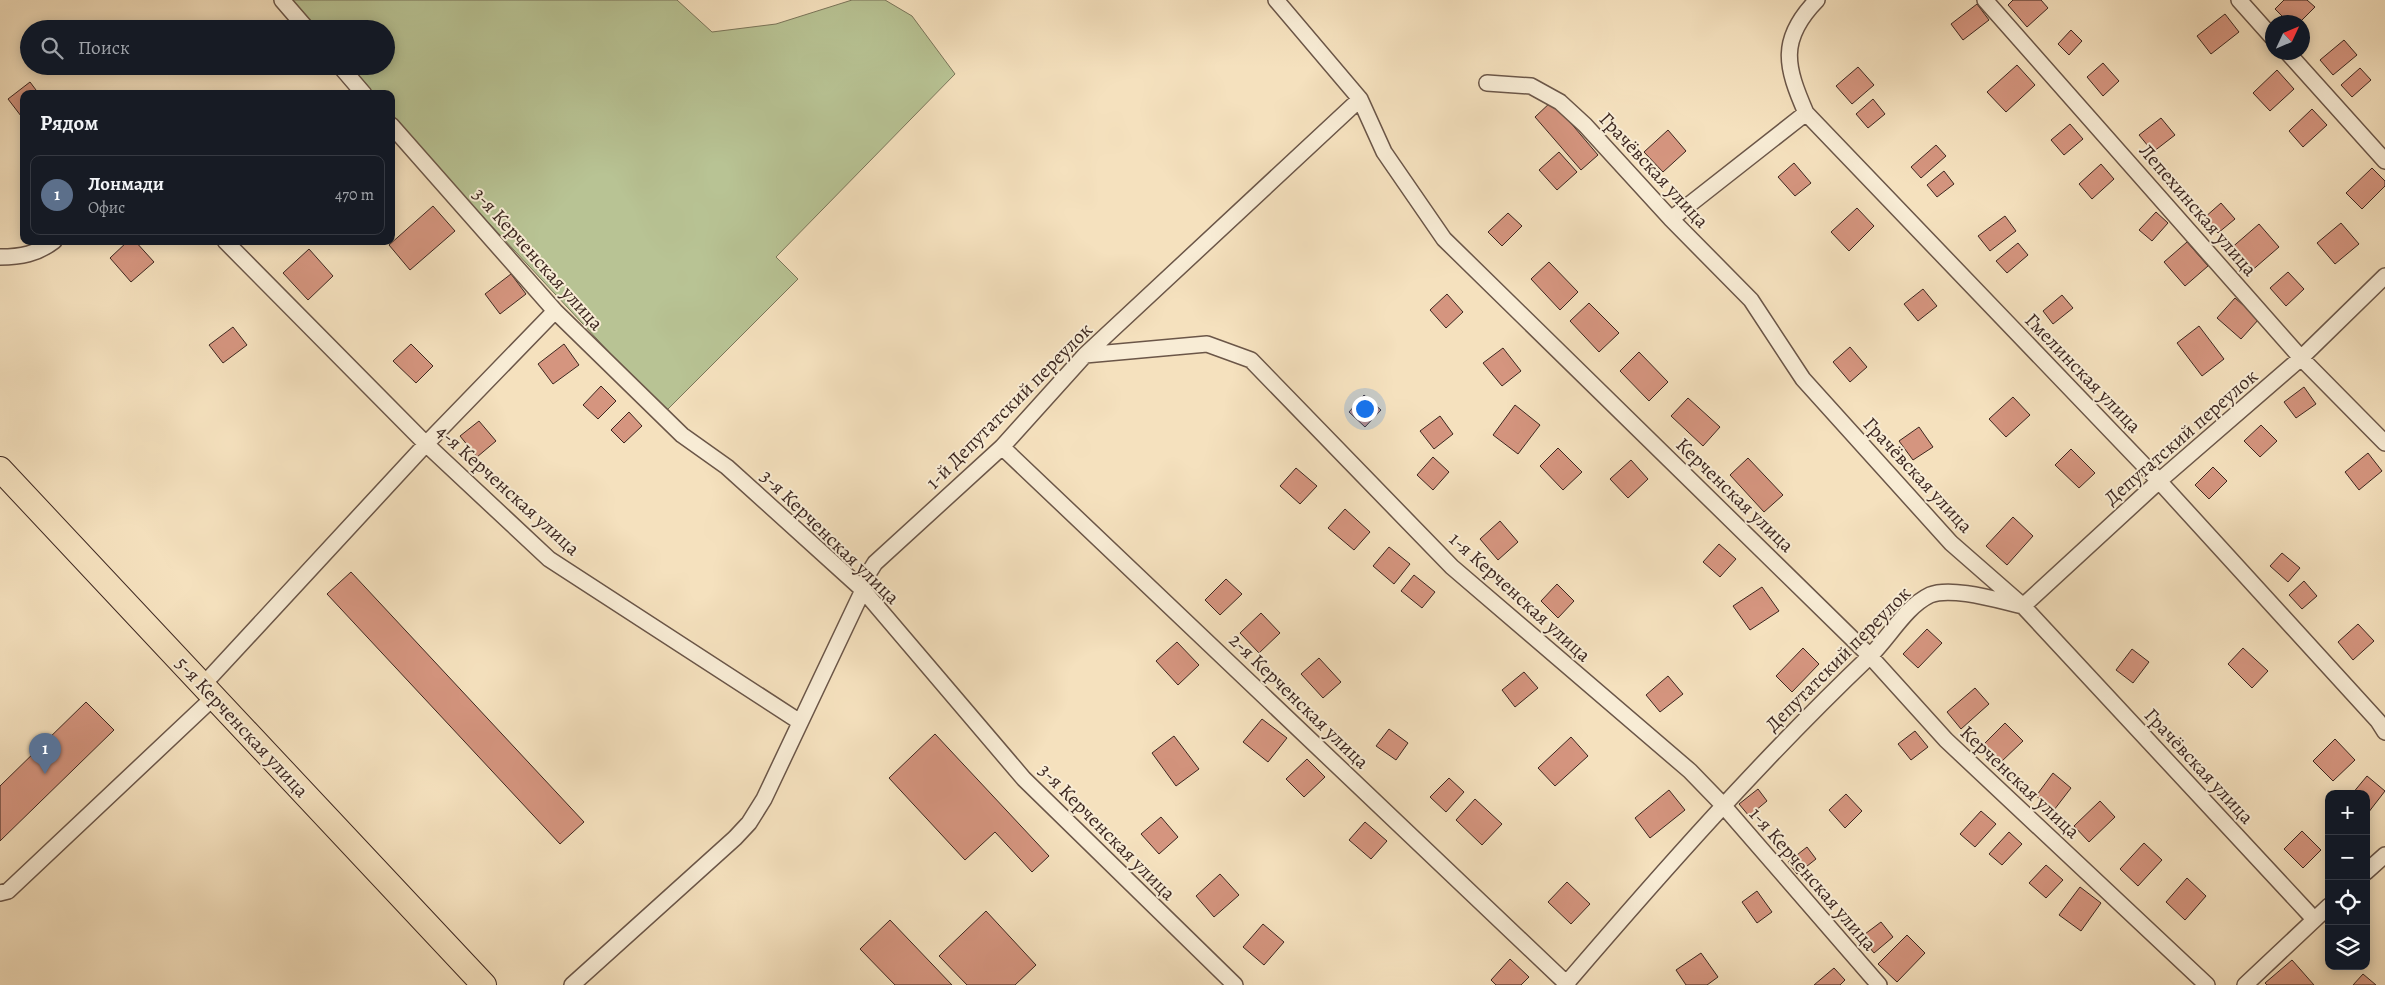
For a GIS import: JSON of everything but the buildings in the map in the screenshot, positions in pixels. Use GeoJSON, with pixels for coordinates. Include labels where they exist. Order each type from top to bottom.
{"type":"FeatureCollection","features":[{"type":"Feature","properties":{"kind":"main road","name":"5-я Керченская улица"},"geometry":{"type":"LineString","coordinates":[[0,469],[484,985]]}},
{"type":"Feature","properties":{"kind":"street"},"geometry":{"type":"LineString","coordinates":[[282,0],[299,20]]}},
{"type":"Feature","properties":{"kind":"street","name":"Керченская улица"},"geometry":{"type":"LineString","coordinates":[[1276,0],[1360,99],[1384,152],[1444,240],[1870,656],[1946,740],[2206,985]]}},
{"type":"Feature","properties":{"kind":"street"},"geometry":{"type":"LineString","coordinates":[[1671,219],[1806,113],[1789,68],[1789,51],[1796,28],[1817,0]]}},
{"type":"Feature","properties":{"kind":"street","name":"Лепехинская улица"},"geometry":{"type":"LineString","coordinates":[[1985,0],[2301,358],[2385,442]]}},
{"type":"Feature","properties":{"kind":"street"},"geometry":{"type":"LineString","coordinates":[[2239,0],[2265,29]]}},
{"type":"Feature","properties":{"kind":"street"},"geometry":{"type":"LineString","coordinates":[[2294,60],[2385,161]]}},
{"type":"Feature","properties":{"kind":"street"},"geometry":{"type":"LineString","coordinates":[[348,75],[361,90]]}},
{"type":"Feature","properties":{"kind":"street","name":"Грачёвская улица"},"geometry":{"type":"LineString","coordinates":[[1487,83],[1531,86],[1560,102],[1585,125],[1671,219],[1751,300],[1803,379],[1945,536],[2023,606],[2314,919]]}},
{"type":"Feature","properties":{"kind":"street","name":"1-й Депутатский переулок"},"geometry":{"type":"LineString","coordinates":[[572,985],[735,838],[749,823],[764,798],[863,590],[868,574],[875,563],[1002,447],[1086,356],[1360,99]]}},
{"type":"Feature","properties":{"kind":"street","name":"Гмелинская улица"},"geometry":{"type":"LineString","coordinates":[[1806,113],[2159,481],[2378,721],[2385,732]]}},
{"type":"Feature","properties":{"kind":"street","name":"3-я Керченская улица"},"geometry":{"type":"LineString","coordinates":[[395,130],[555,311],[682,435],[727,467],[863,590],[1024,779],[1235,985]]}},
{"type":"Feature","properties":{"kind":"street"},"geometry":{"type":"LineString","coordinates":[[0,257],[28,256],[49,245]]}},
{"type":"Feature","properties":{"kind":"street","name":"4-я Керченская улица"},"geometry":{"type":"LineString","coordinates":[[229,245],[426,444],[549,559],[800,722]]}},
{"type":"Feature","properties":{"kind":"street","name":"Депутатский переулок"},"geometry":{"type":"LineString","coordinates":[[1566,984],[1722,804],[1843,680],[1870,656],[1917,603],[1932,595],[1951,592],[2023,606],[2159,481],[2301,358],[2385,276]]}},
{"type":"Feature","properties":{"kind":"street"},"geometry":{"type":"LineString","coordinates":[[0,894],[8,892],[209,691],[426,444],[555,311]]}},
{"type":"Feature","properties":{"kind":"street","name":"1-я Керченская улица"},"geometry":{"type":"LineString","coordinates":[[1086,356],[1207,344],[1250,360],[1452,567],[1682,765],[1722,804],[1878,985]]}},
{"type":"Feature","properties":{"kind":"street","name":"2-я Керченская улица"},"geometry":{"type":"LineString","coordinates":[[1002,447],[1566,984]]}},
{"type":"Feature","properties":{"kind":"street"},"geometry":{"type":"LineString","coordinates":[[2370,868],[2385,855]]}},
{"type":"Feature","properties":{"kind":"street"},"geometry":{"type":"LineString","coordinates":[[2245,985],[2325,909]]}},
{"type":"Feature","properties":{"kind":"green space"},"geometry":{"type":"Polygon","coordinates":[[[282,0],[677,0],[712,32],[776,24],[852,0],[885,0],[912,16],[955,74],[776,257],[798,279],[665,412],[395,122],[395,90],[365,90],[351,75],[395,75],[395,20],[300,20],[282,0]]]}},
{"type":"Feature","properties":{"kind":"place","name":"Лонмади"},"geometry":{"type":"Point","coordinates":[45,774]}}]}
